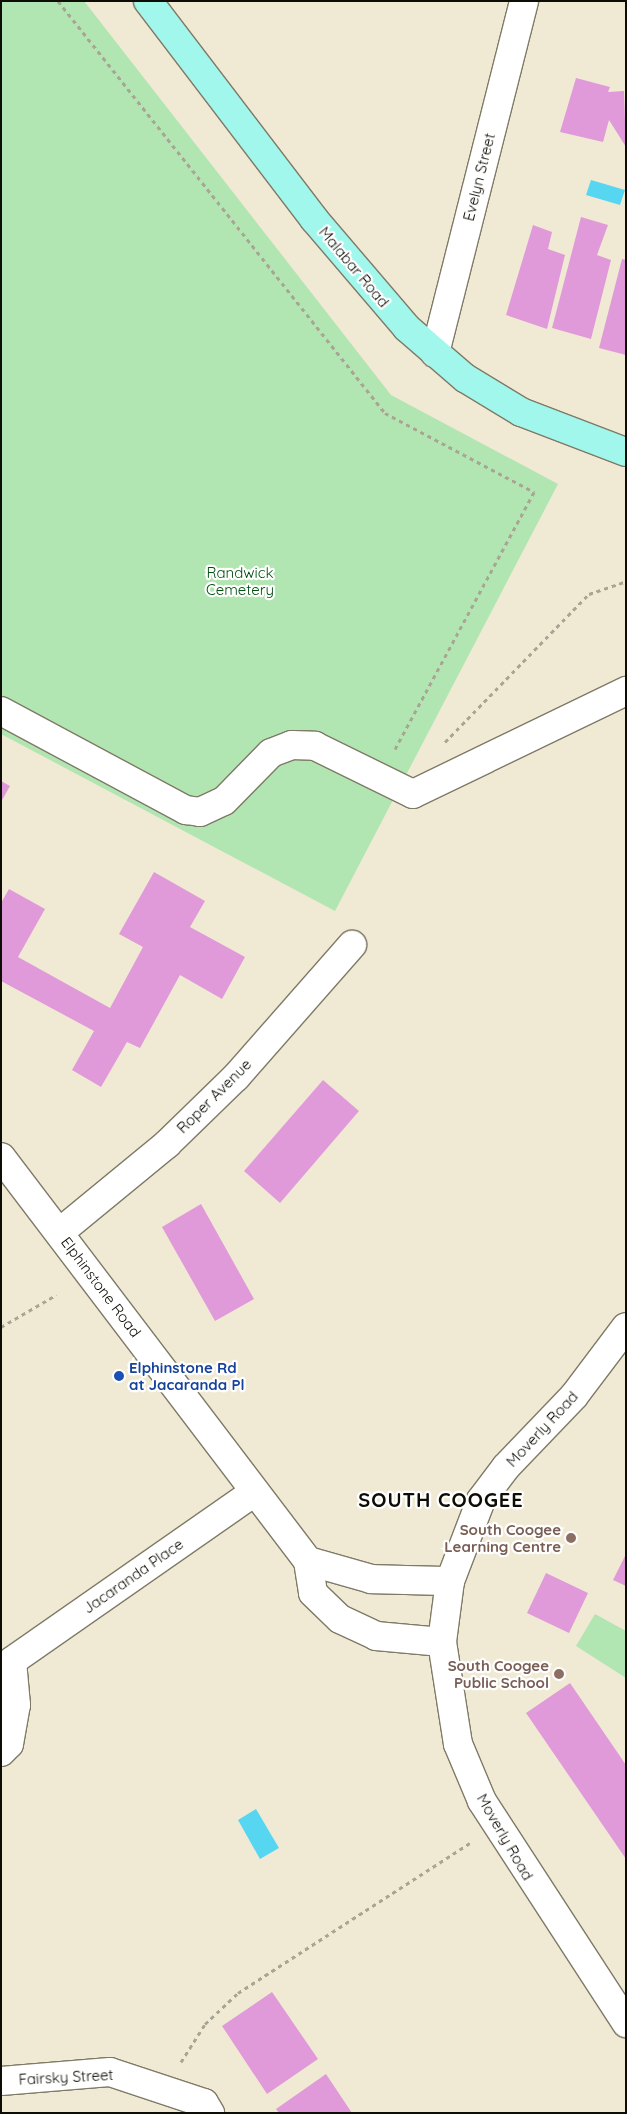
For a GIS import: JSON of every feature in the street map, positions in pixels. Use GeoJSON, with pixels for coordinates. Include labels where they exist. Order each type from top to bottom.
{"type":"FeatureCollection","features":[{"type":"Feature","properties":{"kind":"main road","name":"Malabar Road"},"geometry":{"type":"LineString","coordinates":[[148,1],[314,219],[378,297],[435,353],[520,412],[626,452]]}},
{"type":"Feature","properties":{"kind":"street","name":"Evelyn Street"},"geometry":{"type":"LineString","coordinates":[[435,353],[524,1]]}},
{"type":"Feature","properties":{"kind":"street"},"geometry":{"type":"LineString","coordinates":[[1,711],[186,810],[200,812],[218,805],[271,753],[292,745],[315,746],[413,794],[626,691]]}},
{"type":"Feature","properties":{"kind":"street","name":"Roper Avenue"},"geometry":{"type":"LineString","coordinates":[[60,1232],[167,1144],[236,1077],[352,945]]}},
{"type":"Feature","properties":{"kind":"street","name":"Elphinstone Road"},"geometry":{"type":"LineString","coordinates":[[1,1156],[308,1561],[313,1593],[340,1619],[376,1636],[442,1642]]}},
{"type":"Feature","properties":{"kind":"street","name":"Moverly Road"},"geometry":{"type":"LineString","coordinates":[[626,1327],[574,1396],[506,1467],[481,1500],[450,1581],[442,1642],[458,1744],[495,1827],[626,2023]]}},
{"type":"Feature","properties":{"kind":"street","name":"Jacaranda Place"},"geometry":{"type":"LineString","coordinates":[[1,1752],[9,1744],[16,1705],[7,1656],[254,1492]]}},
{"type":"Feature","properties":{"kind":"street"},"geometry":{"type":"LineString","coordinates":[[308,1561],[371,1579],[450,1581]]}},
{"type":"Feature","properties":{"kind":"street","name":"Fairsky Street"},"geometry":{"type":"LineString","coordinates":[[1,2081],[110,2072],[165,2087],[204,2103],[210,2113]]}},
{"type":"Feature","properties":{"kind":"path"},"geometry":{"type":"LineString","coordinates":[[58,1],[385,413],[534,492],[379,778]]}},
{"type":"Feature","properties":{"kind":"path"},"geometry":{"type":"LineString","coordinates":[[441,747],[589,594],[626,581]]}},
{"type":"Feature","properties":{"kind":"path"},"geometry":{"type":"LineString","coordinates":[[1,1327],[56,1295]]}},
{"type":"Feature","properties":{"kind":"path"},"geometry":{"type":"LineString","coordinates":[[165,2087],[205,2024],[238,1993],[495,1827]]}},
{"type":"Feature","properties":{"kind":"green space","name":"Randwick Cemetery"},"geometry":{"type":"Polygon","coordinates":[[[1,1],[84,1],[391,395],[558,484],[335,911],[1,734],[1,1]]]}},
{"type":"Feature","properties":{"kind":"green space"},"geometry":{"type":"Polygon","coordinates":[[[595,1614],[626,1631],[626,1678],[576,1646],[595,1614]]]}},
{"type":"Feature","properties":{"kind":"water"},"geometry":{"type":"Polygon","coordinates":[[[591,180],[625,190],[620,205],[586,195],[591,180]]]}},
{"type":"Feature","properties":{"kind":"water"},"geometry":{"type":"Polygon","coordinates":[[[256,1809],[279,1848],[260,1859],[238,1820],[256,1809]]]}},
{"type":"Feature","properties":{"kind":"building"},"geometry":{"type":"Polygon","coordinates":[[[576,78],[610,87],[608,92],[624,91],[626,147],[609,120],[603,142],[560,132],[576,78]]]}},
{"type":"Feature","properties":{"kind":"building"},"geometry":{"type":"Polygon","coordinates":[[[581,217],[608,225],[597,255],[611,260],[591,339],[552,328],[581,217]]]}},
{"type":"Feature","properties":{"kind":"building"},"geometry":{"type":"Polygon","coordinates":[[[533,225],[552,232],[548,249],[565,255],[547,329],[506,315],[533,225]]]}},
{"type":"Feature","properties":{"kind":"building"},"geometry":{"type":"Polygon","coordinates":[[[622,259],[626,260],[626,355],[599,348],[622,259]]]}},
{"type":"Feature","properties":{"kind":"building"},"geometry":{"type":"Polygon","coordinates":[[[1,781],[10,786],[1,802],[1,781]]]}},
{"type":"Feature","properties":{"kind":"building"},"geometry":{"type":"Polygon","coordinates":[[[154,872],[205,901],[190,927],[245,957],[222,999],[180,975],[140,1048],[127,1042],[101,1087],[72,1070],[94,1031],[1,981],[1,903],[9,889],[45,909],[18,957],[110,1008],[143,947],[119,934],[154,872]]]}},
{"type":"Feature","properties":{"kind":"building"},"geometry":{"type":"Polygon","coordinates":[[[323,1080],[359,1111],[280,1203],[244,1171],[323,1080]]]}},
{"type":"Feature","properties":{"kind":"building"},"geometry":{"type":"Polygon","coordinates":[[[201,1204],[254,1299],[215,1321],[162,1227],[201,1204]]]}},
{"type":"Feature","properties":{"kind":"building"},"geometry":{"type":"Polygon","coordinates":[[[626,1554],[626,1586],[613,1580],[626,1554]]]}},
{"type":"Feature","properties":{"kind":"building"},"geometry":{"type":"Polygon","coordinates":[[[546,1573],[588,1593],[569,1633],[527,1613],[546,1573]]]}},
{"type":"Feature","properties":{"kind":"building"},"geometry":{"type":"Polygon","coordinates":[[[570,1683],[626,1765],[626,1859],[526,1713],[570,1683]]]}},
{"type":"Feature","properties":{"kind":"building"},"geometry":{"type":"Polygon","coordinates":[[[272,1992],[318,2059],[267,2094],[222,2026],[272,1992]]]}},
{"type":"Feature","properties":{"kind":"building"},"geometry":{"type":"Polygon","coordinates":[[[326,2074],[352,2113],[279,2113],[276,2109],[326,2074]]]}},
{"type":"Feature","properties":{"kind":"place","name":"Elphinstone Rd at Jacaranda Pl"},"geometry":{"type":"Point","coordinates":[119,1376]}},
{"type":"Feature","properties":{"kind":"place","name":"South Coogee Learning Centre"},"geometry":{"type":"Point","coordinates":[571,1538]}},
{"type":"Feature","properties":{"kind":"place","name":"South Coogee Public School"},"geometry":{"type":"Point","coordinates":[559,1674]}},
{"type":"Feature","properties":{"kind":"district","name":"SOUTH COOGEE"},"geometry":{"type":"Point","coordinates":[441,1499]}}]}
